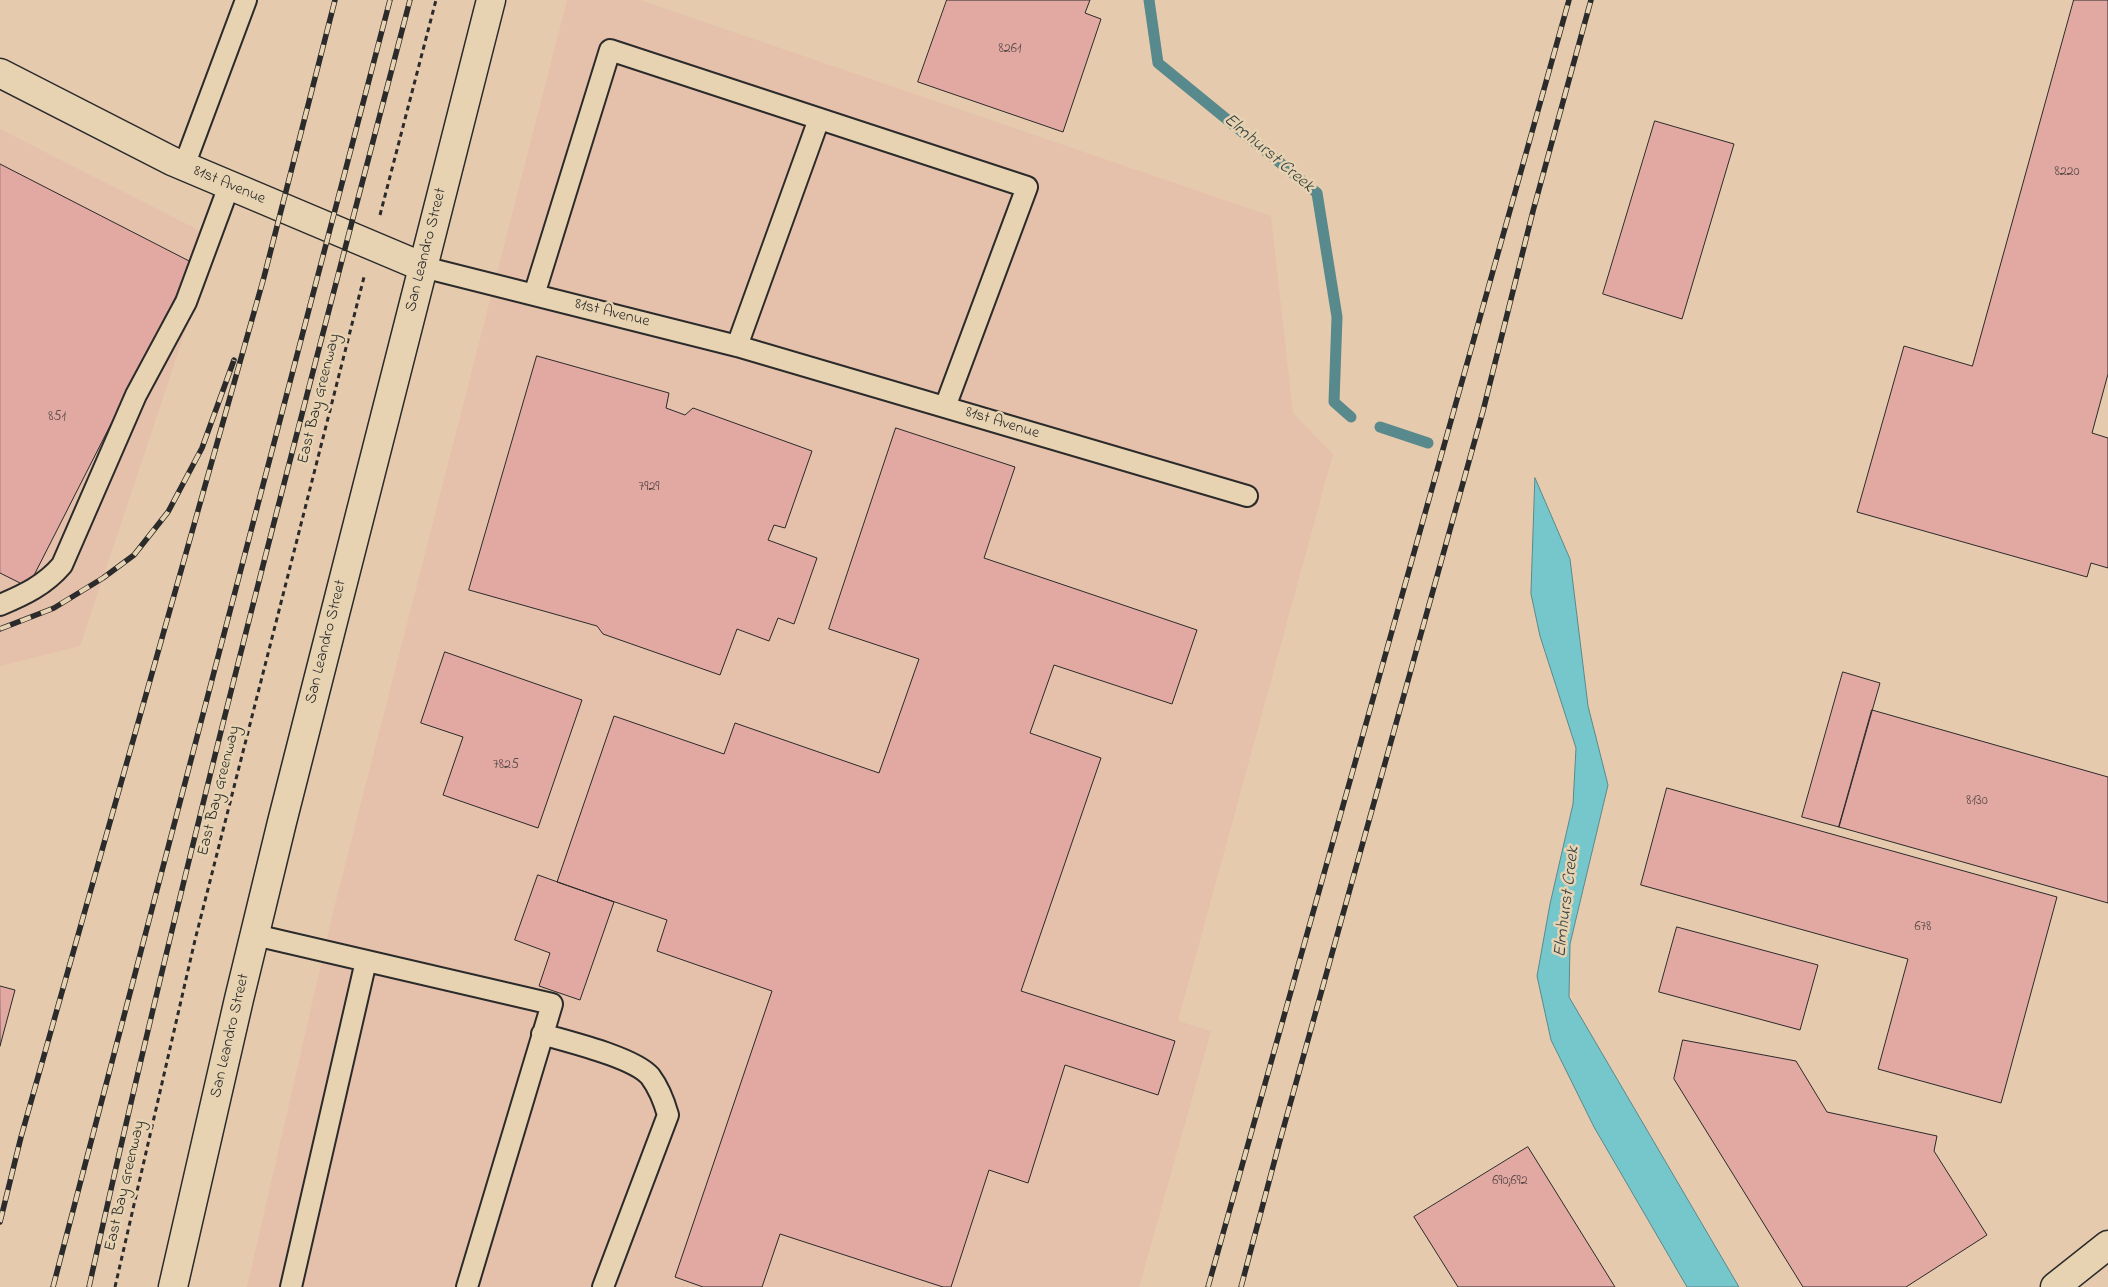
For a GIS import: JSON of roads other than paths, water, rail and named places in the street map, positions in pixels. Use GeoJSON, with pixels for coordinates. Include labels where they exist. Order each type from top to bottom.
{"type":"FeatureCollection","features":[{"type":"Feature","properties":{"kind":"main road","name":"San Leandro Street"},"geometry":{"type":"LineString","coordinates":[[173,1287],[254,935],[422,267],[492,0]]}},
{"type":"Feature","properties":{"kind":"main road","name":"81st Avenue"},"geometry":{"type":"LineString","coordinates":[[0,73],[184,166],[422,267]]}},
{"type":"Feature","properties":{"kind":"main road"},"geometry":{"type":"LineString","coordinates":[[2055,1287],[2108,1244]]}},
{"type":"Feature","properties":{"kind":"lane"},"geometry":{"type":"LineString","coordinates":[[184,166],[246,0]]}},
{"type":"Feature","properties":{"kind":"lane"},"geometry":{"type":"LineString","coordinates":[[534,295],[610,50],[1027,187],[945,406]]}},
{"type":"Feature","properties":{"kind":"lane"},"geometry":{"type":"LineString","coordinates":[[737,346],[819,119]]}},
{"type":"Feature","properties":{"kind":"lane"},"geometry":{"type":"LineString","coordinates":[[0,605],[27,594],[53,575],[62,565],[136,395],[186,302],[229,186]]}},
{"type":"Feature","properties":{"kind":"lane","name":"81st Avenue"},"geometry":{"type":"LineString","coordinates":[[422,267],[737,346],[1247,496]]}},
{"type":"Feature","properties":{"kind":"lane"},"geometry":{"type":"LineString","coordinates":[[254,935],[552,1004],[467,1287]]}},
{"type":"Feature","properties":{"kind":"lane"},"geometry":{"type":"LineString","coordinates":[[292,1287],[366,961]]}},
{"type":"Feature","properties":{"kind":"lane"},"geometry":{"type":"LineString","coordinates":[[542,1034],[627,1061],[649,1075],[662,1096],[668,1115],[603,1287]]}},
{"type":"Feature","properties":{"kind":"water"},"geometry":{"type":"Polygon","coordinates":[[[1535,478],[1570,559],[1588,706],[1608,785],[1570,944],[1569,997],[1739,1287],[1687,1287],[1594,1127],[1551,1040],[1537,976],[1550,904],[1573,804],[1576,748],[1540,636],[1531,594],[1535,478]]]}},
{"type":"Feature","properties":{"kind":"waterway","name":"Elmhurst Creek"},"geometry":{"type":"LineString","coordinates":[[1149,0],[1158,63],[1317,193],[1337,317],[1334,402],[1351,417]]}},
{"type":"Feature","properties":{"kind":"waterway","name":"Elmhurst Creek"},"geometry":{"type":"LineString","coordinates":[[1380,427],[1428,443]]}},
{"type":"Feature","properties":{"kind":"railway"},"geometry":{"type":"LineString","coordinates":[[0,1222],[21,1137],[264,277],[335,0]]}},
{"type":"Feature","properties":{"kind":"railway"},"geometry":{"type":"LineString","coordinates":[[53,1287],[390,0]]}},
{"type":"Feature","properties":{"kind":"railway"},"geometry":{"type":"LineString","coordinates":[[89,1287],[203,803],[410,0]]}},
{"type":"Feature","properties":{"kind":"railway"},"geometry":{"type":"LineString","coordinates":[[1208,1287],[1569,0]]}},
{"type":"Feature","properties":{"kind":"railway"},"geometry":{"type":"LineString","coordinates":[[1241,1287],[1483,411],[1533,211],[1591,0]]}},
{"type":"Feature","properties":{"kind":"railway"},"geometry":{"type":"LineString","coordinates":[[0,629],[54,608],[103,578],[134,555],[168,512],[202,448],[234,360]]}}]}
